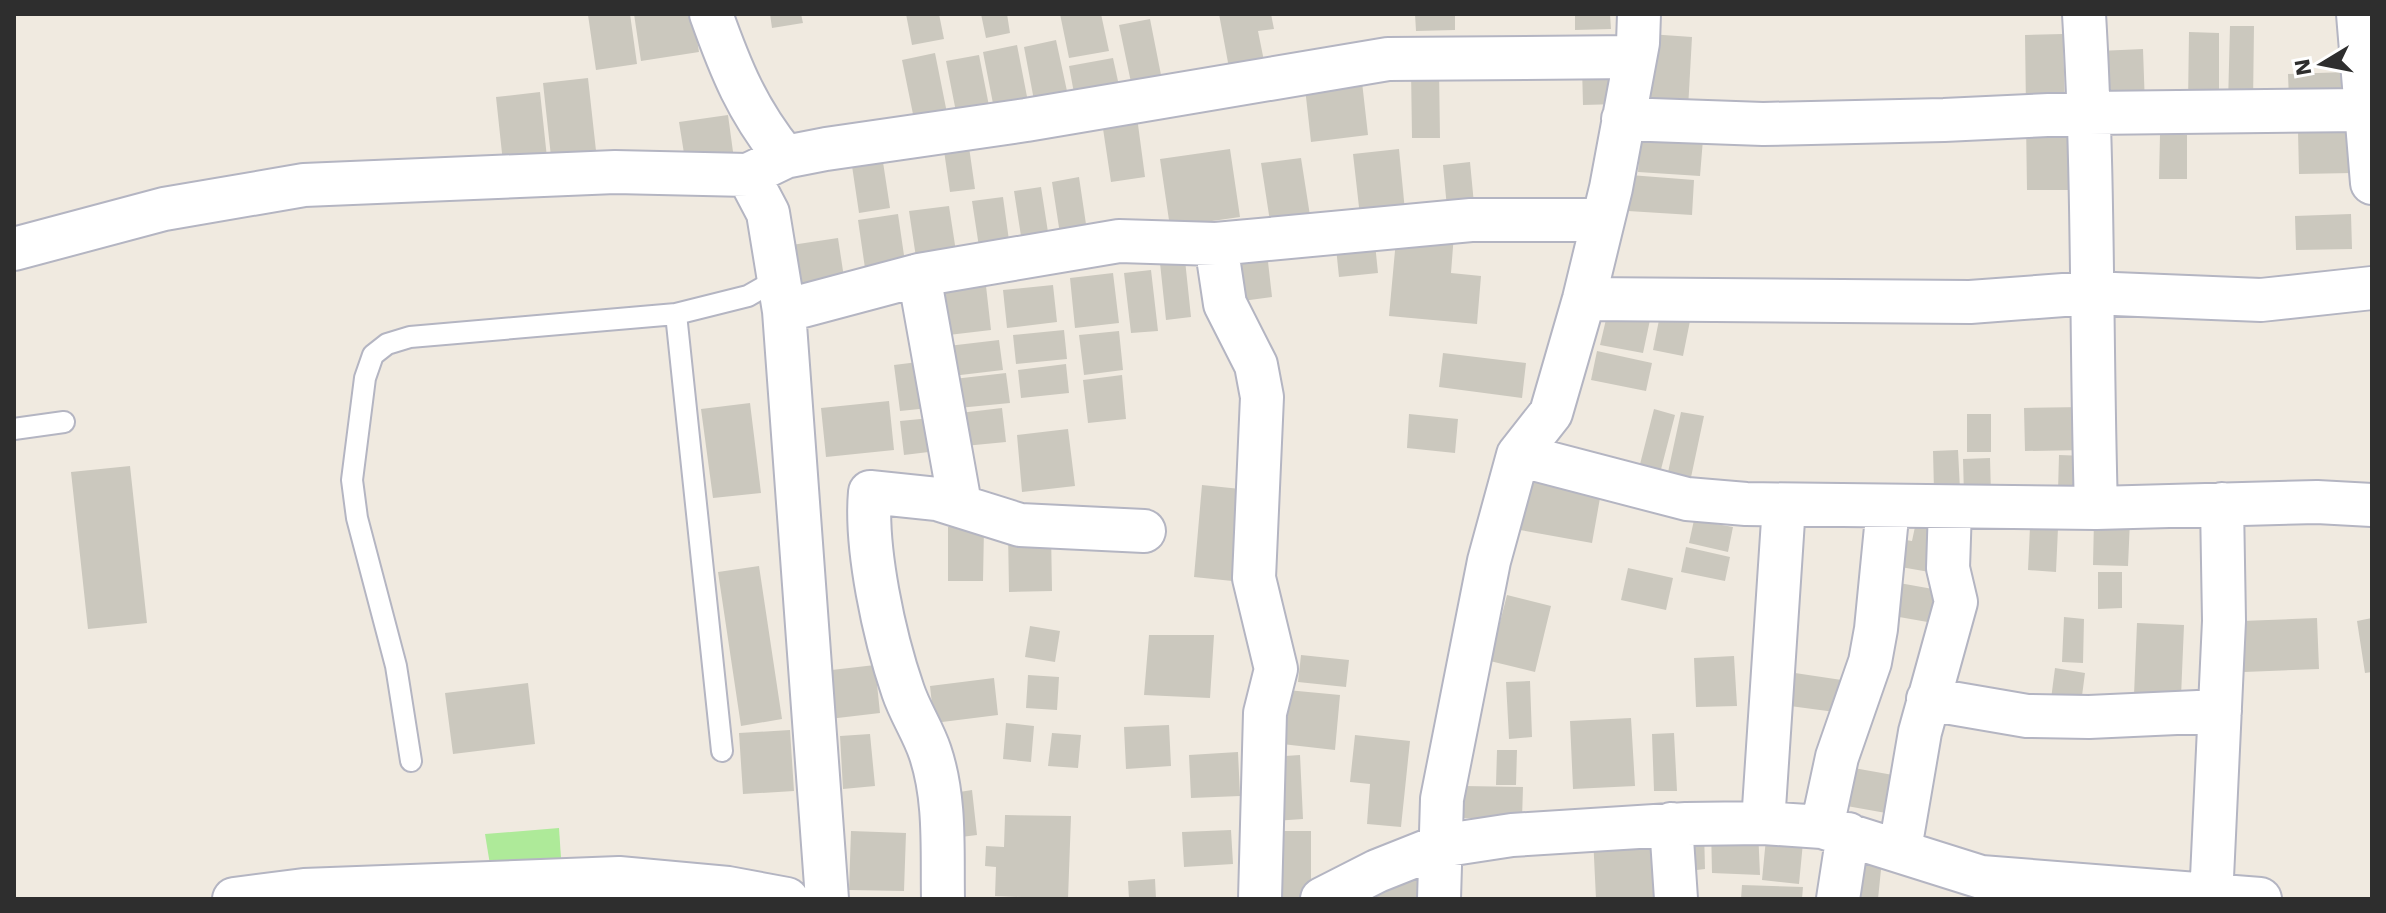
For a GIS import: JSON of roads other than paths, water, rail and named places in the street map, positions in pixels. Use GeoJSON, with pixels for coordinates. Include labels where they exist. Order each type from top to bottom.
{"type":"FeatureCollection","features":[{"type":"Feature","properties":{"kind":"street"},"geometry":{"type":"LineString","coordinates":[[711,14],[740,92],[759,124],[766,166],[768,213],[780,295],[827,899]]}},
{"type":"Feature","properties":{"kind":"street"},"geometry":{"type":"LineString","coordinates":[[1439,899],[1442,799],[1489,561],[1518,455],[1551,413],[1584,299],[1635,57],[1639,14]]}},
{"type":"Feature","properties":{"kind":"street"},"geometry":{"type":"LineString","coordinates":[[2084,14],[2090,113],[2090,293],[2096,508]]}},
{"type":"Feature","properties":{"kind":"street"},"geometry":{"type":"LineString","coordinates":[[2358,14],[2372,183]]}},
{"type":"Feature","properties":{"kind":"street"},"geometry":{"type":"LineString","coordinates":[[14,249],[164,209],[304,185],[766,166],[1388,59],[1635,57]]}},
{"type":"Feature","properties":{"kind":"street"},"geometry":{"type":"LineString","coordinates":[[1623,119],[1763,124],[1944,120],[2090,113],[2366,89]]}},
{"type":"Feature","properties":{"kind":"street"},"geometry":{"type":"LineString","coordinates":[[780,295],[1119,241],[1216,244],[1471,220],[1603,220]]}},
{"type":"Feature","properties":{"kind":"street"},"geometry":{"type":"LineString","coordinates":[[1216,244],[1225,304],[1256,365],[1262,397],[1254,578],[1276,669],[1265,713],[1260,899]]}},
{"type":"Feature","properties":{"kind":"street"},"geometry":{"type":"LineString","coordinates":[[919,275],[960,504]]}},
{"type":"Feature","properties":{"kind":"street"},"geometry":{"type":"LineString","coordinates":[[1584,299],[1955,302],[2090,293],[2261,300],[2372,288]]}},
{"type":"Feature","properties":{"kind":"street"},"geometry":{"type":"LineString","coordinates":[[1518,455],[1687,499],[1784,505],[1950,508],[2372,505]]}},
{"type":"Feature","properties":{"kind":"street"},"geometry":{"type":"LineString","coordinates":[[943,899],[942,817],[931,753],[903,693],[892,656],[867,522],[870,492],[960,504],[1020,525],[1144,531]]}},
{"type":"Feature","properties":{"kind":"street"},"geometry":{"type":"LineString","coordinates":[[2211,897],[2224,621],[2222,504]]}},
{"type":"Feature","properties":{"kind":"street"},"geometry":{"type":"LineString","coordinates":[[1763,823],[1784,505]]}},
{"type":"Feature","properties":{"kind":"street"},"geometry":{"type":"LineString","coordinates":[[1838,899],[1835,831],[1837,757],[1874,640],[1884,578],[1888,507]]}},
{"type":"Feature","properties":{"kind":"street"},"geometry":{"type":"LineString","coordinates":[[1900,849],[1928,699],[1956,602],[1948,568],[1950,508]]}},
{"type":"Feature","properties":{"kind":"street"},"geometry":{"type":"LineString","coordinates":[[1928,699],[2027,716],[2089,717],[2220,711]]}},
{"type":"Feature","properties":{"kind":"street"},"geometry":{"type":"LineString","coordinates":[[1322,899],[1377,871],[1440,846],[1512,835],[1671,824],[1763,823],[1835,831],[1981,877],[2038,890],[2260,899]]}},
{"type":"Feature","properties":{"kind":"street"},"geometry":{"type":"LineString","coordinates":[[1671,824],[1676,899]]}},
{"type":"Feature","properties":{"kind":"street"},"geometry":{"type":"LineString","coordinates":[[234,899],[304,890],[373,894],[489,892],[619,878],[728,888],[787,899]]}},
{"type":"Feature","properties":{"kind":"lane"},"geometry":{"type":"LineString","coordinates":[[411,761],[396,666],[357,518],[352,480],[365,378],[373,355],[387,344],[410,337],[676,314],[748,296],[780,295]]}},
{"type":"Feature","properties":{"kind":"lane"},"geometry":{"type":"LineString","coordinates":[[676,314],[722,751]]}},
{"type":"Feature","properties":{"kind":"lane"},"geometry":{"type":"LineString","coordinates":[[14,429],[64,422]]}}]}
